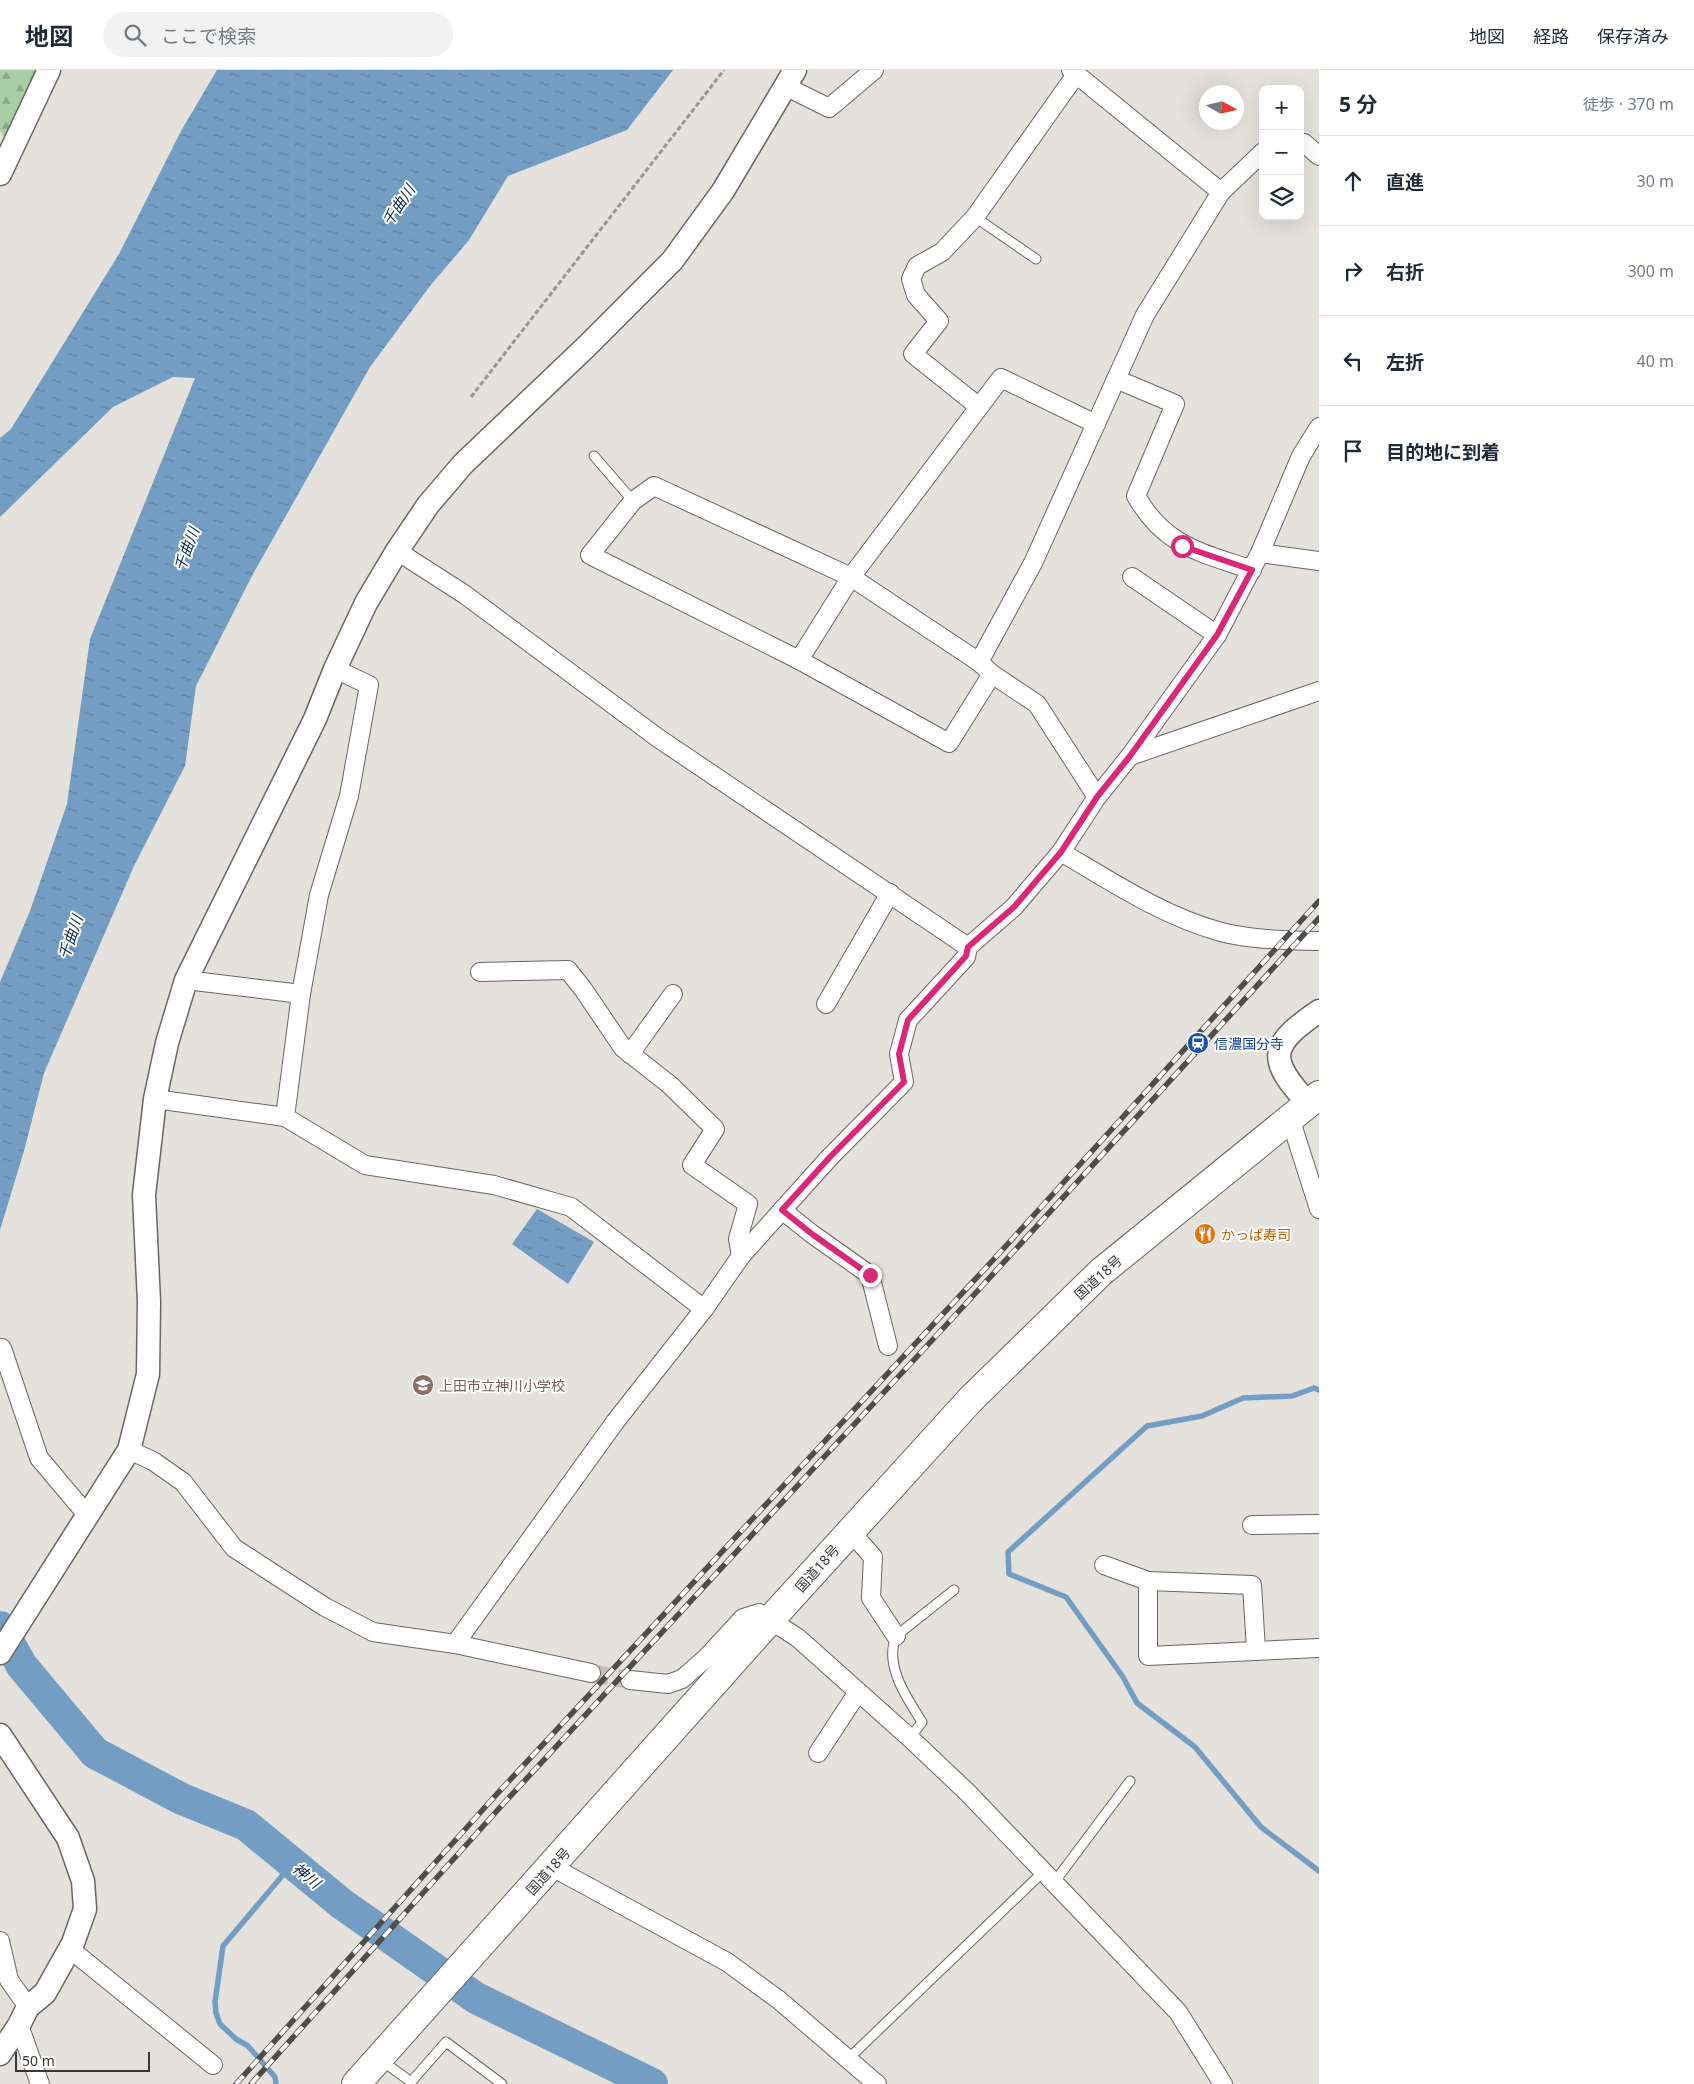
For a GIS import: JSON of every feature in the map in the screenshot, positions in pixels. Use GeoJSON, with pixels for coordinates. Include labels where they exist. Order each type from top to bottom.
{"type":"FeatureCollection","features":[{"type":"Feature","properties":{"kind":"highway","name":"国道18号"},"geometry":{"type":"LineString","coordinates":[[356,2084],[546,1874],[771,1619],[971,1399],[1102,1272],[1306,1105]]}},
{"type":"Feature","properties":{"kind":"street"},"geometry":{"type":"LineString","coordinates":[[0,174],[49,70]]}},
{"type":"Feature","properties":{"kind":"street"},"geometry":{"type":"LineString","coordinates":[[0,1653],[129,1450],[148,1374],[149,1302],[144,1195],[155,1099],[168,1043],[186,980],[316,719],[335,669],[366,603],[397,551],[428,505],[463,464],[587,346],[672,261],[723,192],[790,78],[829,108],[874,70]]}},
{"type":"Feature","properties":{"kind":"street"},"geometry":{"type":"LineString","coordinates":[[978,406],[913,354],[938,321],[916,295],[911,279],[917,266],[942,252],[975,217],[1073,73],[1220,192]]}},
{"type":"Feature","properties":{"kind":"street"},"geometry":{"type":"LineString","coordinates":[[1304,143],[1319,156]]}},
{"type":"Feature","properties":{"kind":"street"},"geometry":{"type":"LineString","coordinates":[[979,662],[1034,563],[1145,314],[1220,192],[1259,156]]}},
{"type":"Feature","properties":{"kind":"street"},"geometry":{"type":"LineString","coordinates":[[799,660],[851,578],[978,406],[1001,378],[1096,424]]}},
{"type":"Feature","properties":{"kind":"street"},"geometry":{"type":"LineString","coordinates":[[1116,379],[1175,404],[1136,496],[1148,518],[1182,546],[1252,570]]}},
{"type":"Feature","properties":{"kind":"street"},"geometry":{"type":"LineString","coordinates":[[455,1644],[615,1422],[704,1309],[742,1256],[829,1158],[904,1082],[899,1054],[908,1020],[966,956],[968,947],[1014,907],[1061,852],[1097,797],[1130,756],[1217,635],[1260,553],[1301,456],[1319,427]]}},
{"type":"Feature","properties":{"kind":"street"},"geometry":{"type":"LineString","coordinates":[[992,674],[949,743],[799,660],[590,555],[634,501],[654,486],[851,578],[979,662],[992,674],[1037,704],[1097,797]]}},
{"type":"Feature","properties":{"kind":"street"},"geometry":{"type":"LineString","coordinates":[[397,551],[464,594],[658,738],[968,947]]}},
{"type":"Feature","properties":{"kind":"street"},"geometry":{"type":"LineString","coordinates":[[1260,553],[1319,561]]}},
{"type":"Feature","properties":{"kind":"street"},"geometry":{"type":"LineString","coordinates":[[1132,577],[1217,635]]}},
{"type":"Feature","properties":{"kind":"street"},"geometry":{"type":"LineString","coordinates":[[285,1116],[301,994],[319,895],[349,796],[369,685],[335,669]]}},
{"type":"Feature","properties":{"kind":"street"},"geometry":{"type":"LineString","coordinates":[[1130,756],[1319,691]]}},
{"type":"Feature","properties":{"kind":"street"},"geometry":{"type":"LineString","coordinates":[[1061,852],[1136,896],[1176,916],[1221,932],[1258,938],[1319,941]]}},
{"type":"Feature","properties":{"kind":"street"},"geometry":{"type":"LineString","coordinates":[[826,1004],[890,893]]}},
{"type":"Feature","properties":{"kind":"street"},"geometry":{"type":"LineString","coordinates":[[480,972],[568,970],[623,1048],[670,1085],[715,1129],[692,1165],[748,1204],[738,1239],[742,1256]]}},
{"type":"Feature","properties":{"kind":"street"},"geometry":{"type":"LineString","coordinates":[[186,980],[301,994]]}},
{"type":"Feature","properties":{"kind":"street"},"geometry":{"type":"LineString","coordinates":[[630,1054],[673,994]]}},
{"type":"Feature","properties":{"kind":"street"},"geometry":{"type":"LineString","coordinates":[[1319,1011],[1286,1036],[1278,1053],[1280,1066],[1287,1080],[1306,1105],[1319,1210]]}},
{"type":"Feature","properties":{"kind":"street"},"geometry":{"type":"LineString","coordinates":[[155,1099],[285,1116],[365,1165],[494,1185],[571,1207],[704,1309]]}},
{"type":"Feature","properties":{"kind":"street"},"geometry":{"type":"LineString","coordinates":[[782,1210],[870,1275],[888,1346]]}},
{"type":"Feature","properties":{"kind":"street"},"geometry":{"type":"LineString","coordinates":[[2,1348],[39,1458],[87,1517]]}},
{"type":"Feature","properties":{"kind":"street"},"geometry":{"type":"LineString","coordinates":[[129,1450],[153,1461],[183,1482],[234,1548],[325,1607],[373,1632],[455,1644],[591,1673]]}},
{"type":"Feature","properties":{"kind":"street"},"geometry":{"type":"LineString","coordinates":[[1252,1525],[1319,1524]]}},
{"type":"Feature","properties":{"kind":"street"},"geometry":{"type":"LineString","coordinates":[[850,1532],[873,1557],[871,1598],[896,1636]]}},
{"type":"Feature","properties":{"kind":"street"},"geometry":{"type":"LineString","coordinates":[[1104,1566],[1148,1581],[1252,1585],[1256,1650]]}},
{"type":"Feature","properties":{"kind":"street"},"geometry":{"type":"LineString","coordinates":[[1148,1581],[1148,1656],[1319,1648]]}},
{"type":"Feature","properties":{"kind":"street"},"geometry":{"type":"LineString","coordinates":[[630,1680],[668,1684],[682,1678],[706,1658],[743,1618],[759,1612],[771,1619],[798,1638],[910,1738],[1048,1878],[1178,2012],[1223,2084]]}},
{"type":"Feature","properties":{"kind":"street"},"geometry":{"type":"LineString","coordinates":[[818,1753],[858,1692]]}},
{"type":"Feature","properties":{"kind":"street"},"geometry":{"type":"LineString","coordinates":[[0,2054],[24,2016],[46,1993],[70,1949],[85,1909],[83,1881],[68,1838],[1,1742]]}},
{"type":"Feature","properties":{"kind":"street"},"geometry":{"type":"LineString","coordinates":[[546,1874],[727,1962],[779,2000],[877,2084]]}},
{"type":"Feature","properties":{"kind":"street"},"geometry":{"type":"LineString","coordinates":[[0,1941],[9,1980],[24,2016],[40,2084]]}},
{"type":"Feature","properties":{"kind":"street"},"geometry":{"type":"LineString","coordinates":[[70,1949],[213,2065]]}},
{"type":"Feature","properties":{"kind":"lane"},"geometry":{"type":"LineString","coordinates":[[975,217],[1036,259]]}},
{"type":"Feature","properties":{"kind":"lane"},"geometry":{"type":"LineString","coordinates":[[594,456],[634,501]]}},
{"type":"Feature","properties":{"kind":"lane"},"geometry":{"type":"LineString","coordinates":[[910,1738],[922,1722],[905,1695],[894,1667],[894,1642],[896,1636],[954,1590]]}},
{"type":"Feature","properties":{"kind":"lane"},"geometry":{"type":"LineString","coordinates":[[847,2060],[1048,1878],[1130,1782]]}},
{"type":"Feature","properties":{"kind":"lane"},"geometry":{"type":"LineString","coordinates":[[383,2053],[411,2082],[446,2042],[491,2081],[502,2084]]}},
{"type":"Feature","properties":{"kind":"path"},"geometry":{"type":"LineString","coordinates":[[471,397],[724,70]]}},
{"type":"Feature","properties":{"kind":"green space"},"geometry":{"type":"Polygon","coordinates":[[[0,70],[36,70],[6,139],[0,131],[0,70]]]}},
{"type":"Feature","properties":{"kind":"water","name":"千曲川"},"geometry":{"type":"Polygon","coordinates":[[[217,70],[673,70],[627,130],[508,176],[469,240],[430,286],[370,367],[253,574],[196,686],[185,766],[134,866],[44,1073],[24,1151],[0,1230],[0,982],[30,911],[67,804],[90,639],[195,378],[173,377],[113,407],[0,517],[0,438],[11,429],[119,254],[181,131],[217,70]]]}},
{"type":"Feature","properties":{"kind":"water"},"geometry":{"type":"Polygon","coordinates":[[[537,1209],[594,1242],[568,1284],[512,1244],[537,1209]]]}},
{"type":"Feature","properties":{"kind":"waterway"},"geometry":{"type":"LineString","coordinates":[[1319,1390],[1314,1388],[1292,1396],[1243,1398],[1202,1416],[1147,1426],[1008,1552],[1009,1574],[1066,1597],[1123,1677],[1137,1703],[1195,1747],[1261,1827],[1319,1871]]}},
{"type":"Feature","properties":{"kind":"waterway","name":"神川"},"geometry":{"type":"LineString","coordinates":[[0,1627],[22,1666],[95,1753],[182,1799],[246,1825],[342,1904],[476,1998],[652,2084]]}},
{"type":"Feature","properties":{"kind":"waterway"},"geometry":{"type":"LineString","coordinates":[[276,2084],[275,2077],[248,2046],[236,2039],[220,2024],[215,2002],[223,1946],[293,1863]]}},
{"type":"Feature","properties":{"kind":"tunnel"},"geometry":{"type":"LineString","coordinates":[[591,1673],[630,1680]]}},
{"type":"Feature","properties":{"kind":"railway"},"geometry":{"type":"LineString","coordinates":[[236,2084],[496,1795],[994,1259],[1319,901]]}},
{"type":"Feature","properties":{"kind":"railway"},"geometry":{"type":"LineString","coordinates":[[251,2084],[504,1803],[961,1309],[1319,918]]}},
{"type":"Feature","properties":{"kind":"place","name":"信濃国分寺"},"geometry":{"type":"Point","coordinates":[1198,1043]}},
{"type":"Feature","properties":{"kind":"place","name":"かっぱ寿司"},"geometry":{"type":"Point","coordinates":[1205,1234]}},
{"type":"Feature","properties":{"kind":"place","name":"上田市立神川小学校"},"geometry":{"type":"Point","coordinates":[423,1385]}},
{"type":"Feature","properties":{"kind":"route"},"geometry":{"type":"LineString","coordinates":[[870,1275],[782,1210],[829,1158],[904,1082],[899,1054],[908,1020],[966,956],[968,947],[1014,907],[1061,852],[1097,797],[1130,756],[1217,635],[1252,570],[1182,546]]}}]}
